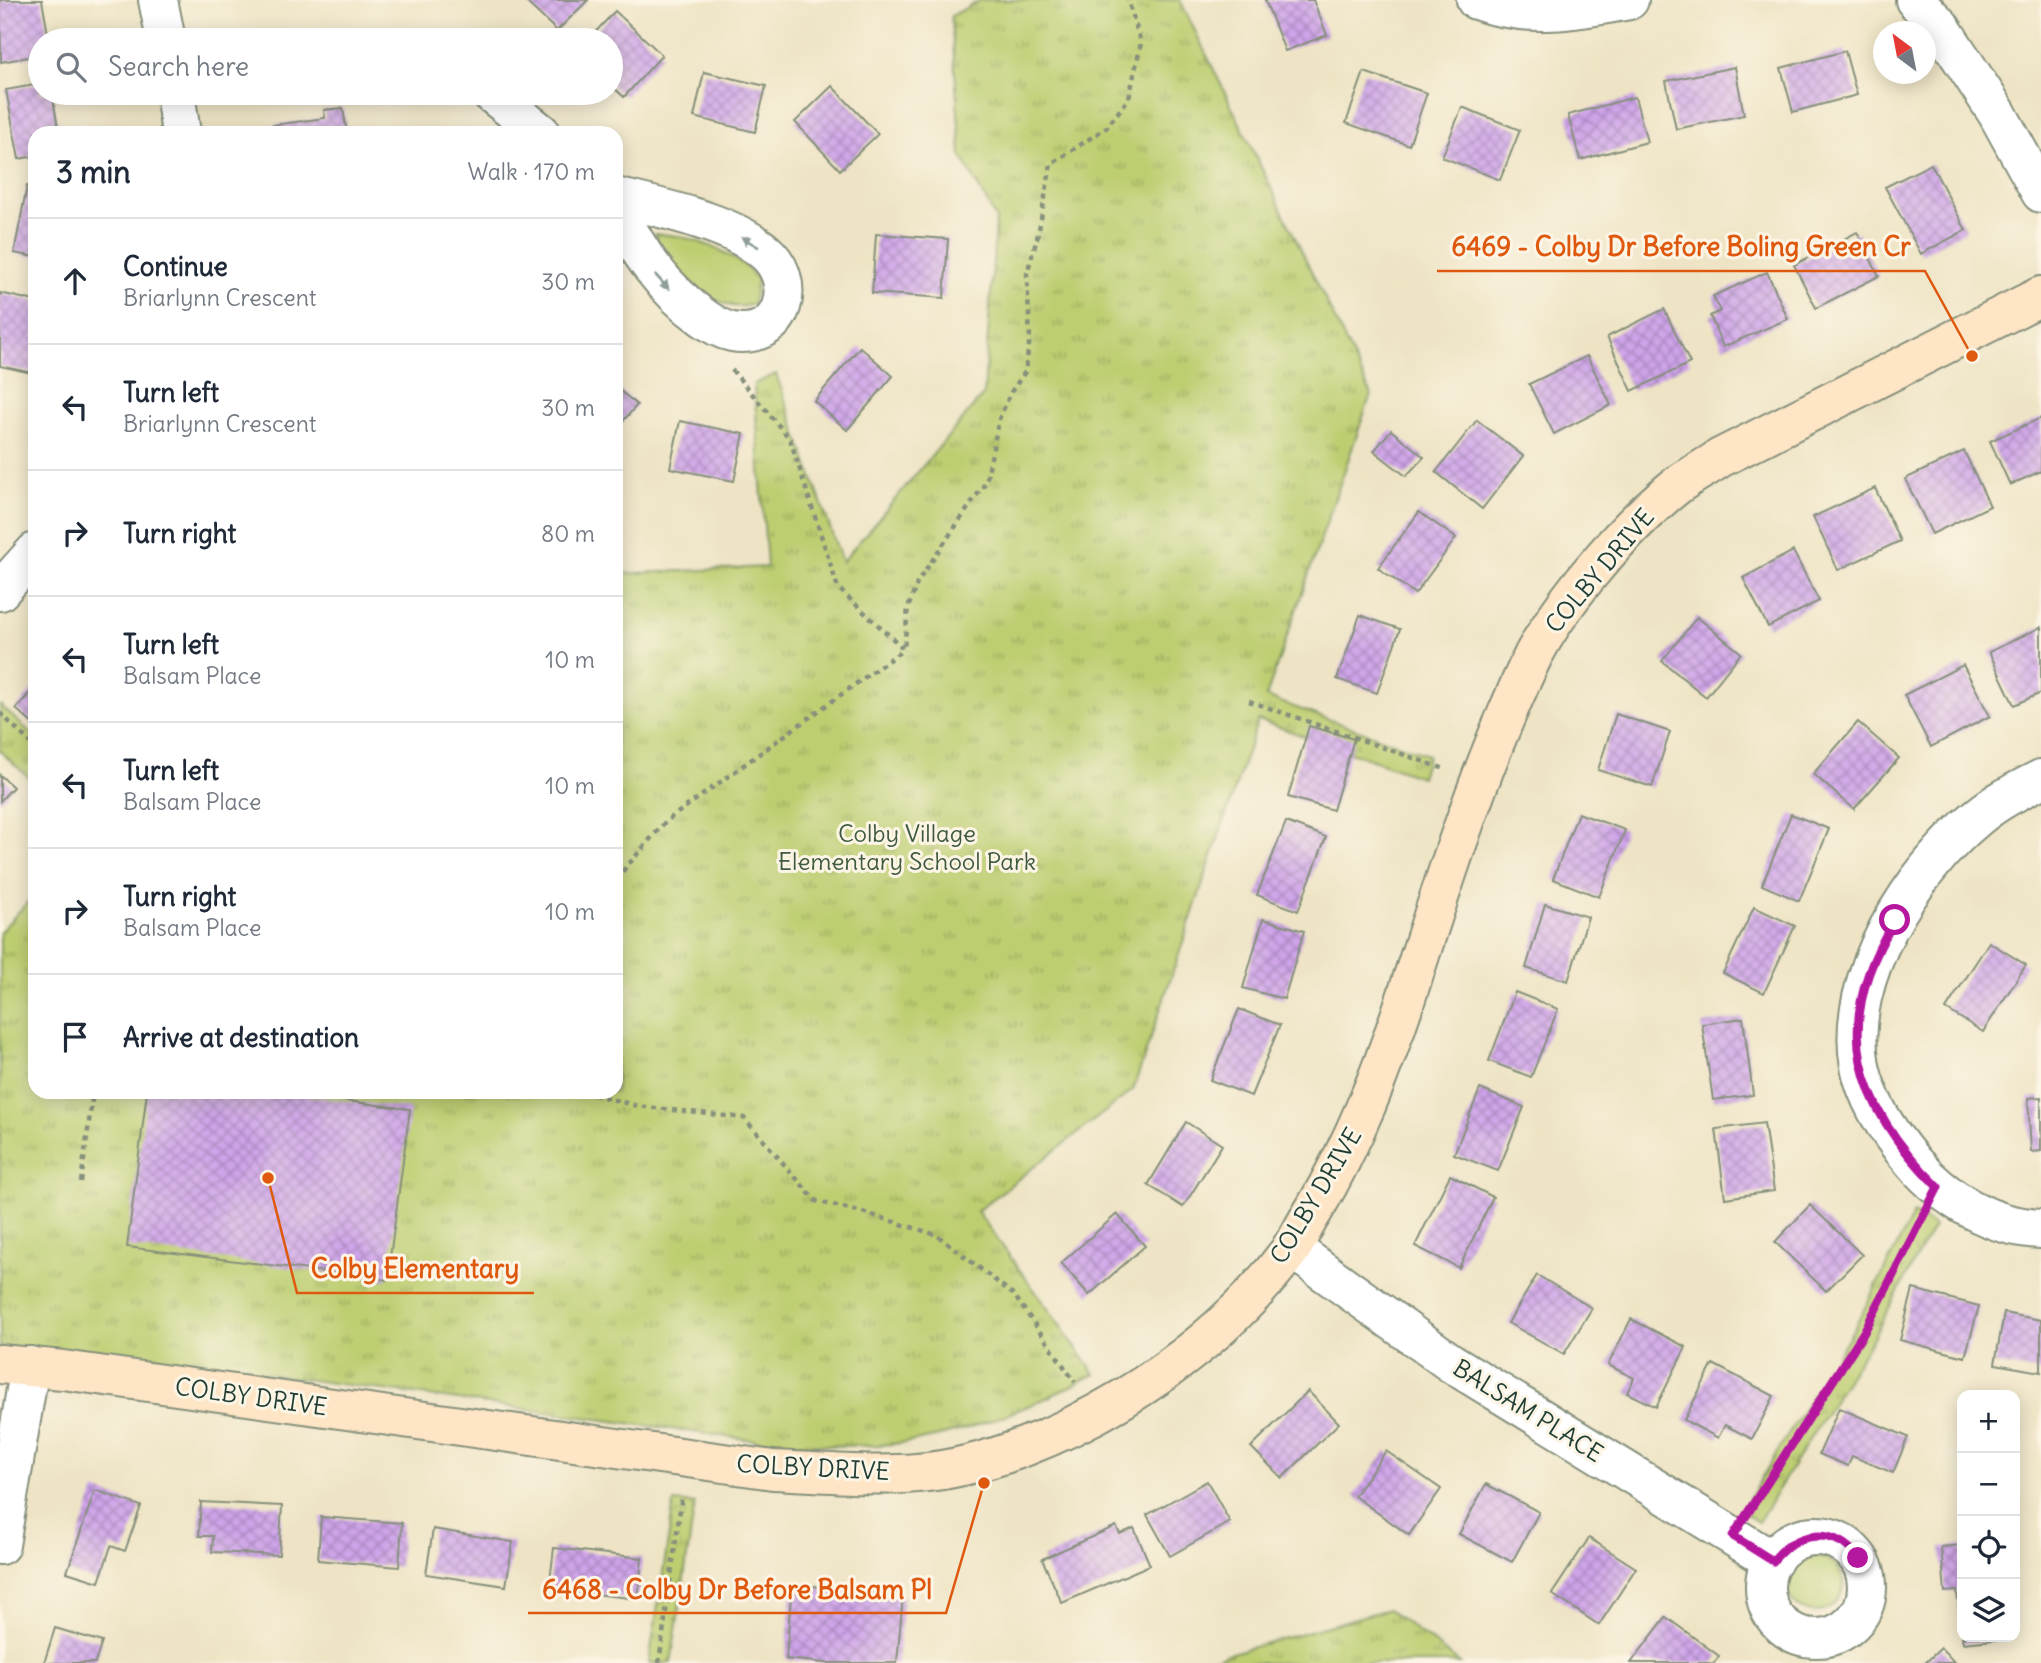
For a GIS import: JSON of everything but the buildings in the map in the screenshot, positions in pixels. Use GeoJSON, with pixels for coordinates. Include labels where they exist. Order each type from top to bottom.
{"type":"FeatureCollection","features":[{"type":"Feature","properties":{"kind":"street"},"geometry":{"type":"LineString","coordinates":[[158,0],[164,28]]}},
{"type":"Feature","properties":{"kind":"street"},"geometry":{"type":"LineString","coordinates":[[1476,0],[1521,11],[1547,13],[1629,0]]}},
{"type":"Feature","properties":{"kind":"street"},"geometry":{"type":"LineString","coordinates":[[1915,0],[1940,26],[1976,80],[2041,193]]}},
{"type":"Feature","properties":{"kind":"street"},"geometry":{"type":"LineString","coordinates":[[177,105],[180,126]]}},
{"type":"Feature","properties":{"kind":"street"},"geometry":{"type":"LineString","coordinates":[[506,105],[532,126]]}},
{"type":"Feature","properties":{"kind":"street"},"geometry":{"type":"LineString","coordinates":[[623,199],[683,215],[748,240],[763,250],[770,256],[779,272],[784,293],[778,314],[771,325],[757,332],[733,332],[712,324],[691,309],[653,271],[623,219]]}},
{"type":"Feature","properties":{"kind":"street","name":"COLBY DRIVE"},"geometry":{"type":"LineString","coordinates":[[15,1365],[687,1459],[773,1470],[852,1474],[917,1473],[960,1465],[998,1455],[1097,1414],[1155,1379],[1195,1350],[1251,1296],[1292,1248],[1335,1175],[1365,1113],[1479,781],[1534,654],[1560,613],[1637,521],[1678,484],[1720,458],[2041,296]]}},
{"type":"Feature","properties":{"kind":"street"},"geometry":{"type":"LineString","coordinates":[[0,591],[28,560]]}},
{"type":"Feature","properties":{"kind":"street"},"geometry":{"type":"LineString","coordinates":[[2041,779],[2018,790],[1979,816],[1935,859],[1907,897],[1870,972],[1864,994],[1858,1041],[1860,1066],[1868,1090],[1893,1136],[1938,1187],[1976,1212],[2014,1225],[2041,1229]]}},
{"type":"Feature","properties":{"kind":"street","name":"BALSAM PLACE"},"geometry":{"type":"LineString","coordinates":[[1292,1248],[1451,1363],[1773,1561]]}},
{"type":"Feature","properties":{"kind":"street"},"geometry":{"type":"LineString","coordinates":[[0,1545],[15,1365]]}},
{"type":"Feature","properties":{"kind":"path"},"geometry":{"type":"LineString","coordinates":[[623,871],[665,822],[904,649],[908,608],[918,581],[986,482],[999,419],[1025,372],[1030,338],[1027,273],[1038,235],[1051,164],[1107,127],[1129,98],[1141,43],[1128,0]]}},
{"type":"Feature","properties":{"kind":"path"},"geometry":{"type":"LineString","coordinates":[[729,367],[790,439],[838,588],[904,649]]}},
{"type":"Feature","properties":{"kind":"path"},"geometry":{"type":"LineString","coordinates":[[1249,701],[1479,781]]}},
{"type":"Feature","properties":{"kind":"path"},"geometry":{"type":"LineString","coordinates":[[0,713],[28,740]]}},
{"type":"Feature","properties":{"kind":"path"},"geometry":{"type":"LineString","coordinates":[[81,1182],[92,1099]]}},
{"type":"Feature","properties":{"kind":"path"},"geometry":{"type":"LineString","coordinates":[[610,1099],[637,1106],[744,1118],[816,1201],[937,1235],[1014,1295],[1097,1414]]}},
{"type":"Feature","properties":{"kind":"path"},"geometry":{"type":"LineString","coordinates":[[1733,1536],[1864,1332],[1938,1187]]}},
{"type":"Feature","properties":{"kind":"path"},"geometry":{"type":"LineString","coordinates":[[659,1663],[687,1459]]}},
{"type":"Feature","properties":{"kind":"green space","name":"Colby Village Elementary School Park"},"geometry":{"type":"Polygon","coordinates":[[[981,0],[1180,0],[1371,394],[1266,697],[1428,755],[1421,777],[1258,720],[1133,1090],[977,1211],[1095,1374],[1032,1404],[966,1429],[900,1443],[840,1446],[760,1441],[105,1352],[0,1346],[0,932],[28,902],[28,1099],[623,1099],[623,574],[767,567],[754,384],[776,374],[842,562],[984,394],[996,219],[961,155],[951,16],[981,0]]]}},
{"type":"Feature","properties":{"kind":"green space"},"geometry":{"type":"Polygon","coordinates":[[[655,234],[697,241],[738,261],[757,280],[753,304],[733,306],[705,293],[674,265],[655,234]]]}},
{"type":"Feature","properties":{"kind":"green space"},"geometry":{"type":"Polygon","coordinates":[[[0,705],[28,731],[28,777],[0,751],[0,705]]]}},
{"type":"Feature","properties":{"kind":"green space"},"geometry":{"type":"Polygon","coordinates":[[[1914,1213],[1934,1226],[1872,1339],[1758,1522],[1741,1511],[1855,1327],[1914,1213]]]}},
{"type":"Feature","properties":{"kind":"green space"},"geometry":{"type":"Polygon","coordinates":[[[674,1502],[695,1504],[671,1663],[649,1663],[674,1502]]]}},
{"type":"Feature","properties":{"kind":"green space"},"geometry":{"type":"Polygon","coordinates":[[[1815,1556],[1826,1558],[1835,1564],[1841,1573],[1841,1595],[1835,1604],[1826,1610],[1815,1612],[1804,1610],[1795,1604],[1789,1595],[1787,1584],[1789,1573],[1795,1564],[1804,1558],[1815,1556]]]}},
{"type":"Feature","properties":{"kind":"green space"},"geometry":{"type":"Polygon","coordinates":[[[1388,1609],[1460,1663],[1198,1663],[1214,1658],[1388,1609]]]}},
{"type":"Feature","properties":{"kind":"place","name":"6469 - Colby Dr Before Boling Green Cr"},"geometry":{"type":"Point","coordinates":[1972,356]}},
{"type":"Feature","properties":{"kind":"place","name":"Colby Elementary"},"geometry":{"type":"Point","coordinates":[268,1178]}},
{"type":"Feature","properties":{"kind":"place","name":"6468 - Colby Dr Before Balsam Pl"},"geometry":{"type":"Point","coordinates":[984,1483]}},
{"type":"Feature","properties":{"kind":"route"},"geometry":{"type":"LineString","coordinates":[[1858,1558],[1850,1548],[1836,1540],[1816,1536],[1786,1546],[1773,1561],[1733,1536],[1864,1332],[1938,1187],[1919,1169],[1893,1136],[1872,1101],[1860,1066],[1858,1041],[1864,994],[1878,951],[1895,920]]}}]}
